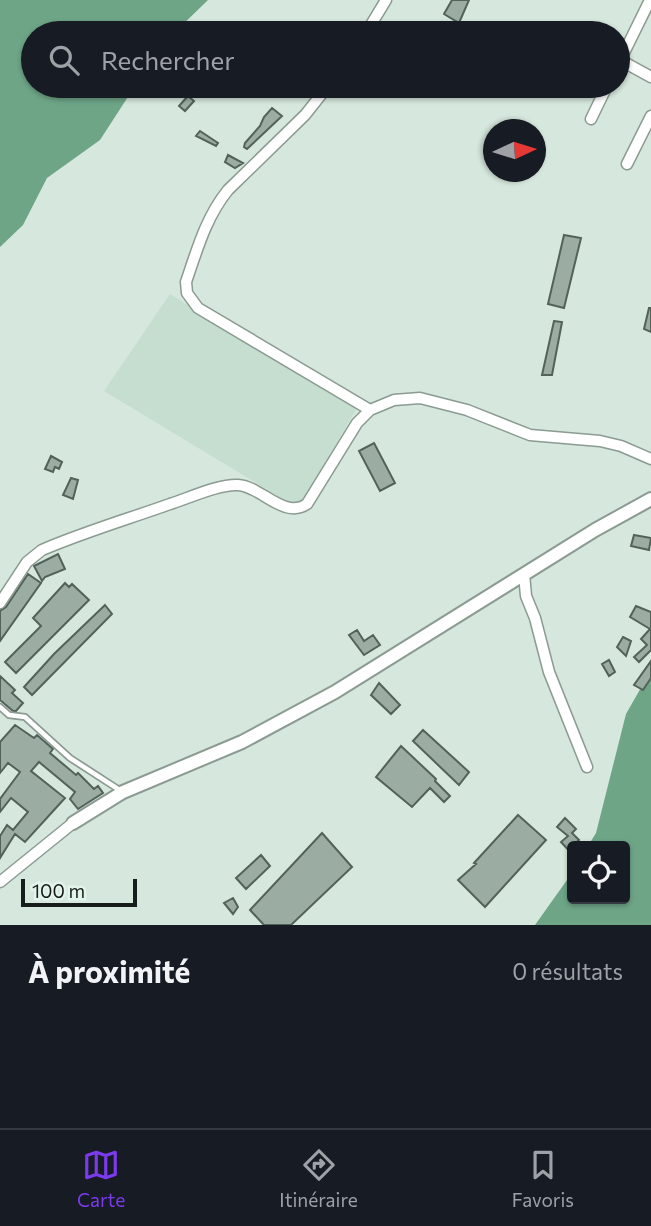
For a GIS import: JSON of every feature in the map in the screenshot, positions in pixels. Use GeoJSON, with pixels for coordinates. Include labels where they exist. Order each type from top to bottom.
{"type":"FeatureCollection","features":[{"type":"Feature","properties":{"kind":"street"},"geometry":{"type":"LineString","coordinates":[[373,21],[386,0]]}},
{"type":"Feature","properties":{"kind":"street"},"geometry":{"type":"LineString","coordinates":[[630,40],[650,0]]}},
{"type":"Feature","properties":{"kind":"street"},"geometry":{"type":"LineString","coordinates":[[630,67],[651,77]]}},
{"type":"Feature","properties":{"kind":"street"},"geometry":{"type":"LineString","coordinates":[[318,98],[216,204],[186,282],[187,293],[198,308],[370,410]]}},
{"type":"Feature","properties":{"kind":"street"},"geometry":{"type":"LineString","coordinates":[[591,119],[601,98]]}},
{"type":"Feature","properties":{"kind":"street"},"geometry":{"type":"LineString","coordinates":[[626,164],[651,116]]}},
{"type":"Feature","properties":{"kind":"street"},"geometry":{"type":"LineString","coordinates":[[0,603],[27,562],[42,550],[214,490],[240,485],[289,508],[302,508],[307,505],[357,423],[370,410],[394,400],[420,398],[467,410],[530,435],[600,441],[651,459]]}},
{"type":"Feature","properties":{"kind":"street"},"geometry":{"type":"LineString","coordinates":[[0,882],[69,819],[281,722],[335,692],[651,499]]}},
{"type":"Feature","properties":{"kind":"street"},"geometry":{"type":"LineString","coordinates":[[524,575],[526,596],[535,618],[549,672],[587,767]]}},
{"type":"Feature","properties":{"kind":"lane"},"geometry":{"type":"LineString","coordinates":[[0,708],[9,715],[24,717],[70,758],[123,792]]}},
{"type":"Feature","properties":{"kind":"shaded area"},"geometry":{"type":"Polygon","coordinates":[[[0,0],[208,0],[186,21],[21,21],[21,98],[127,98],[100,140],[47,178],[23,225],[0,247],[0,0]]]}},
{"type":"Feature","properties":{"kind":"shaded area"},"geometry":{"type":"Polygon","coordinates":[[[170,294],[357,408],[298,508],[104,391],[170,294]]]}},
{"type":"Feature","properties":{"kind":"shaded area"},"geometry":{"type":"Polygon","coordinates":[[[651,670],[651,925],[535,925],[567,880],[567,904],[630,904],[630,841],[591,841],[596,833],[626,714],[651,670]]]}},
{"type":"Feature","properties":{"kind":"building"},"geometry":{"type":"Polygon","coordinates":[[[452,0],[469,0],[460,21],[444,14],[452,0]]]}},
{"type":"Feature","properties":{"kind":"building"},"geometry":{"type":"Polygon","coordinates":[[[186,98],[194,101],[185,111],[179,106],[186,98]]]}},
{"type":"Feature","properties":{"kind":"building"},"geometry":{"type":"Polygon","coordinates":[[[272,108],[282,116],[247,149],[244,147],[245,143],[272,108]]]}},
{"type":"Feature","properties":{"kind":"building"},"geometry":{"type":"Polygon","coordinates":[[[200,131],[218,143],[216,146],[196,136],[200,131]]]}},
{"type":"Feature","properties":{"kind":"building"},"geometry":{"type":"Polygon","coordinates":[[[228,155],[243,163],[235,168],[225,162],[228,155]]]}},
{"type":"Feature","properties":{"kind":"building"},"geometry":{"type":"Polygon","coordinates":[[[564,235],[581,238],[564,308],[548,304],[564,235]]]}},
{"type":"Feature","properties":{"kind":"building"},"geometry":{"type":"Polygon","coordinates":[[[651,308],[651,332],[644,329],[651,308]]]}},
{"type":"Feature","properties":{"kind":"building"},"geometry":{"type":"Polygon","coordinates":[[[554,321],[562,322],[552,375],[542,375],[554,321]]]}},
{"type":"Feature","properties":{"kind":"building"},"geometry":{"type":"Polygon","coordinates":[[[374,443],[395,483],[380,491],[359,451],[374,443]]]}},
{"type":"Feature","properties":{"kind":"building"},"geometry":{"type":"Polygon","coordinates":[[[51,456],[62,462],[59,469],[55,467],[53,472],[45,469],[51,456]]]}},
{"type":"Feature","properties":{"kind":"building"},"geometry":{"type":"Polygon","coordinates":[[[71,478],[78,480],[73,499],[63,495],[71,478]]]}},
{"type":"Feature","properties":{"kind":"building"},"geometry":{"type":"Polygon","coordinates":[[[634,535],[651,538],[649,550],[631,546],[634,535]]]}},
{"type":"Feature","properties":{"kind":"building"},"geometry":{"type":"Polygon","coordinates":[[[58,554],[65,569],[45,577],[42,581],[34,566],[58,554]]]}},
{"type":"Feature","properties":{"kind":"building"},"geometry":{"type":"Polygon","coordinates":[[[28,574],[41,583],[0,641],[0,611],[6,607],[28,574]]]}},
{"type":"Feature","properties":{"kind":"building"},"geometry":{"type":"Polygon","coordinates":[[[65,583],[69,587],[72,584],[89,600],[16,673],[5,662],[41,626],[33,618],[65,583]]]}},
{"type":"Feature","properties":{"kind":"building"},"geometry":{"type":"Polygon","coordinates":[[[105,605],[112,614],[32,695],[24,687],[105,605]]]}},
{"type":"Feature","properties":{"kind":"building"},"geometry":{"type":"Polygon","coordinates":[[[636,606],[651,612],[651,650],[639,662],[634,657],[647,645],[641,639],[650,629],[630,617],[636,606]]]}},
{"type":"Feature","properties":{"kind":"building"},"geometry":{"type":"Polygon","coordinates":[[[357,630],[364,641],[373,635],[380,645],[364,655],[349,635],[357,630]]]}},
{"type":"Feature","properties":{"kind":"building"},"geometry":{"type":"Polygon","coordinates":[[[623,637],[631,641],[626,656],[617,647],[623,637]]]}},
{"type":"Feature","properties":{"kind":"building"},"geometry":{"type":"Polygon","coordinates":[[[609,660],[615,672],[609,676],[602,664],[609,660]]]}},
{"type":"Feature","properties":{"kind":"building"},"geometry":{"type":"Polygon","coordinates":[[[651,661],[651,678],[643,690],[634,685],[651,661]]]}},
{"type":"Feature","properties":{"kind":"building"},"geometry":{"type":"Polygon","coordinates":[[[0,676],[15,690],[12,693],[23,703],[16,711],[0,700],[0,676]]]}},
{"type":"Feature","properties":{"kind":"building"},"geometry":{"type":"Polygon","coordinates":[[[379,683],[400,705],[391,714],[371,695],[379,683]]]}},
{"type":"Feature","properties":{"kind":"building"},"geometry":{"type":"Polygon","coordinates":[[[15,725],[34,738],[37,735],[53,749],[50,753],[76,775],[78,773],[94,789],[98,786],[103,793],[78,809],[70,799],[75,792],[39,762],[31,771],[65,798],[25,842],[15,834],[0,858],[0,836],[7,825],[13,830],[28,812],[11,798],[0,812],[0,799],[20,772],[8,763],[0,773],[0,742],[15,725]]]}},
{"type":"Feature","properties":{"kind":"building"},"geometry":{"type":"Polygon","coordinates":[[[423,730],[469,772],[459,785],[413,741],[423,730]]]}},
{"type":"Feature","properties":{"kind":"building"},"geometry":{"type":"Polygon","coordinates":[[[401,746],[450,796],[444,802],[430,788],[412,807],[376,777],[401,746]]]}},
{"type":"Feature","properties":{"kind":"building"},"geometry":{"type":"Polygon","coordinates":[[[518,815],[546,840],[485,907],[458,880],[476,864],[474,863],[518,815]]]}},
{"type":"Feature","properties":{"kind":"building"},"geometry":{"type":"Polygon","coordinates":[[[565,818],[576,829],[572,833],[579,840],[567,841],[567,849],[561,842],[568,836],[557,827],[565,818]]]}},
{"type":"Feature","properties":{"kind":"building"},"geometry":{"type":"Polygon","coordinates":[[[322,833],[352,867],[291,925],[264,925],[250,910],[322,833]]]}},
{"type":"Feature","properties":{"kind":"building"},"geometry":{"type":"Polygon","coordinates":[[[261,855],[270,866],[246,889],[236,878],[261,855]]]}},
{"type":"Feature","properties":{"kind":"building"},"geometry":{"type":"Polygon","coordinates":[[[233,898],[238,907],[233,914],[224,903],[233,898]]]}}]}
